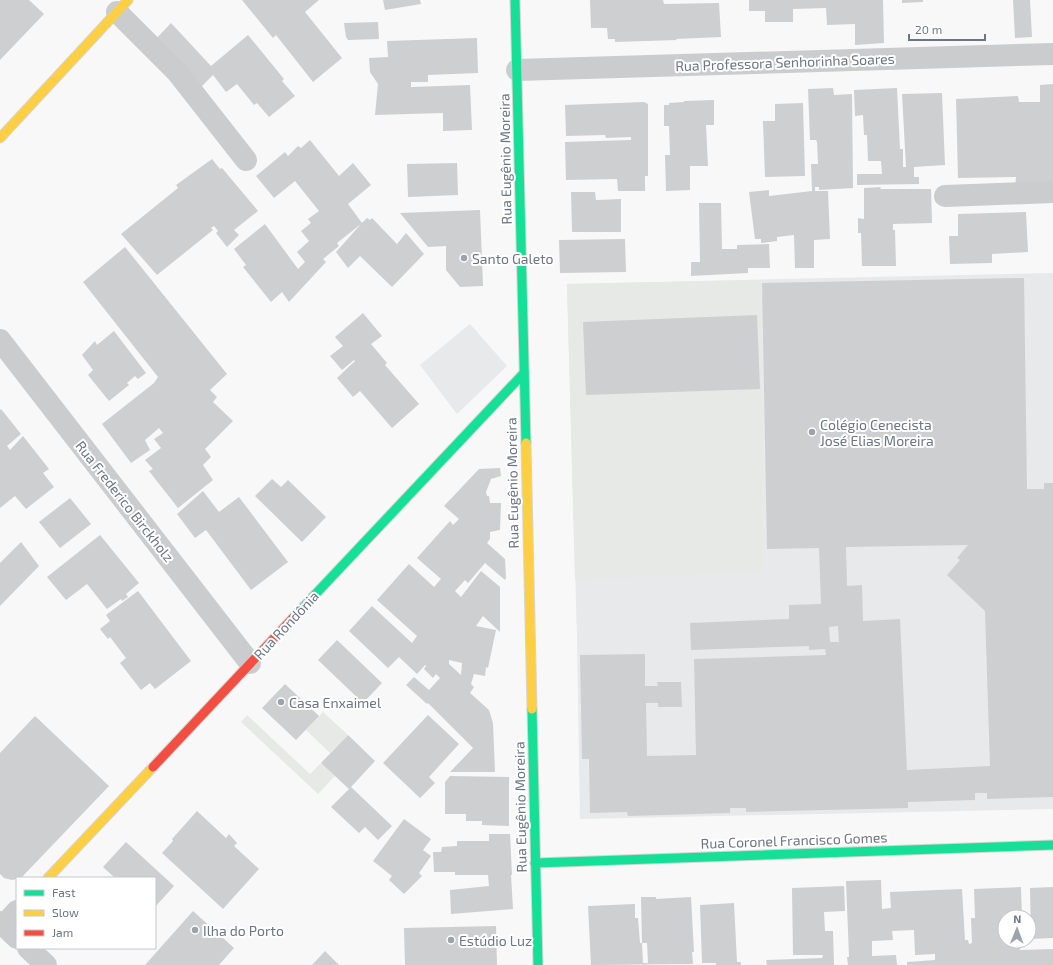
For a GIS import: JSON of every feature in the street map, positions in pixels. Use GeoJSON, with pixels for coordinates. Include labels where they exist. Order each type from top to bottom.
{"type":"FeatureCollection","features":[{"type":"Feature","properties":{"kind":"street","name":"Rua Eugênio Moreira"},"geometry":{"type":"LineString","coordinates":[[515,0],[538,965]]}},
{"type":"Feature","properties":{"kind":"street"},"geometry":{"type":"LineString","coordinates":[[0,138],[122,6],[177,72],[246,160]]}},
{"type":"Feature","properties":{"kind":"street","name":"Rua Professora Senhorinha Soares"},"geometry":{"type":"LineString","coordinates":[[517,70],[1053,54]]}},
{"type":"Feature","properties":{"kind":"street"},"geometry":{"type":"LineString","coordinates":[[945,196],[1053,192]]}},
{"type":"Feature","properties":{"kind":"street","name":"Rua Frederico Birckholz"},"geometry":{"type":"LineString","coordinates":[[0,340],[250,663]]}},
{"type":"Feature","properties":{"kind":"street","name":"Rua Rondônia"},"geometry":{"type":"LineString","coordinates":[[49,877],[524,373]]}},
{"type":"Feature","properties":{"kind":"street","name":"Rua Coronel Francisco Gomes"},"geometry":{"type":"LineString","coordinates":[[535,863],[1053,845]]}},
{"type":"Feature","properties":{"kind":"street"},"geometry":{"type":"LineString","coordinates":[[29,949],[46,965]]}},
{"type":"Feature","properties":{"kind":"shaded area","name":"Colégio Cenecista José Elias Moreira"},"geometry":{"type":"Polygon","coordinates":[[[1053,273],[1053,809],[580,819],[577,638],[567,284],[1053,273]]]}},
{"type":"Feature","properties":{"kind":"shaded area"},"geometry":{"type":"Polygon","coordinates":[[[761,280],[763,571],[575,580],[567,284],[761,280]]]}},
{"type":"Feature","properties":{"kind":"shaded area"},"geometry":{"type":"Polygon","coordinates":[[[470,324],[507,366],[457,414],[420,365],[470,324]]]}},
{"type":"Feature","properties":{"kind":"shaded area"},"geometry":{"type":"Polygon","coordinates":[[[323,712],[348,735],[330,753],[306,730],[323,712]]]}},
{"type":"Feature","properties":{"kind":"shaded area"},"geometry":{"type":"Polygon","coordinates":[[[247,715],[310,774],[321,763],[335,776],[318,794],[241,722],[247,715]]]}},
{"type":"Feature","properties":{"kind":"building"},"geometry":{"type":"Polygon","coordinates":[[[0,0],[29,0],[44,14],[0,60],[0,0]]]}},
{"type":"Feature","properties":{"kind":"building"},"geometry":{"type":"Polygon","coordinates":[[[242,0],[319,0],[305,12],[342,58],[313,82],[276,35],[273,38],[242,0]]]}},
{"type":"Feature","properties":{"kind":"building"},"geometry":{"type":"Polygon","coordinates":[[[383,0],[420,0],[421,4],[385,10],[383,0]]]}},
{"type":"Feature","properties":{"kind":"building"},"geometry":{"type":"Polygon","coordinates":[[[590,0],[663,0],[664,4],[719,3],[721,37],[615,42],[615,39],[608,39],[607,28],[591,28],[590,0]]]}},
{"type":"Feature","properties":{"kind":"building"},"geometry":{"type":"Polygon","coordinates":[[[749,0],[883,0],[884,43],[855,45],[855,24],[827,25],[826,8],[793,9],[793,22],[765,22],[765,11],[749,11],[749,0]]]}},
{"type":"Feature","properties":{"kind":"building"},"geometry":{"type":"Polygon","coordinates":[[[902,0],[923,0],[923,2],[902,3],[902,0]]]}},
{"type":"Feature","properties":{"kind":"building"},"geometry":{"type":"Polygon","coordinates":[[[1013,0],[1030,0],[1032,37],[1015,38],[1013,0]]]}},
{"type":"Feature","properties":{"kind":"building"},"geometry":{"type":"Polygon","coordinates":[[[378,22],[379,39],[348,40],[346,37],[344,23],[378,22]]]}},
{"type":"Feature","properties":{"kind":"building"},"geometry":{"type":"Polygon","coordinates":[[[171,23],[211,66],[248,35],[284,79],[282,81],[295,96],[269,117],[257,103],[254,105],[237,84],[226,92],[213,75],[197,91],[155,40],[171,23]]]}},
{"type":"Feature","properties":{"kind":"building"},"geometry":{"type":"Polygon","coordinates":[[[477,38],[478,73],[428,75],[428,82],[411,82],[411,87],[470,85],[472,130],[443,131],[443,113],[375,115],[378,84],[370,72],[369,58],[388,57],[387,41],[477,38]]]}},
{"type":"Feature","properties":{"kind":"building"},"geometry":{"type":"Polygon","coordinates":[[[1053,84],[1053,185],[1015,188],[1016,177],[958,178],[956,99],[1018,96],[1019,102],[1040,102],[1040,85],[1053,84]]]}},
{"type":"Feature","properties":{"kind":"building"},"geometry":{"type":"Polygon","coordinates":[[[833,88],[834,95],[852,94],[853,188],[819,190],[819,187],[815,187],[815,191],[828,191],[830,239],[814,240],[814,268],[795,268],[794,235],[777,237],[777,241],[761,243],[761,239],[755,239],[749,192],[769,190],[769,196],[812,191],[811,164],[818,164],[817,142],[816,140],[810,140],[808,89],[833,88]]]}},
{"type":"Feature","properties":{"kind":"building"},"geometry":{"type":"Polygon","coordinates":[[[897,88],[900,149],[903,149],[903,167],[906,167],[902,94],[942,93],[945,165],[914,167],[914,177],[919,177],[919,184],[857,185],[857,174],[882,174],[881,161],[868,161],[867,135],[864,135],[863,115],[855,116],[854,90],[897,88]]]}},
{"type":"Feature","properties":{"kind":"building"},"geometry":{"type":"Polygon","coordinates":[[[714,100],[714,125],[706,125],[708,166],[690,166],[690,190],[666,191],[665,155],[670,155],[669,126],[664,126],[664,105],[684,101],[714,100]]]}},
{"type":"Feature","properties":{"kind":"building"},"geometry":{"type":"Polygon","coordinates":[[[644,102],[648,104],[648,176],[645,176],[645,191],[618,191],[617,179],[566,180],[565,142],[631,140],[631,137],[606,138],[605,135],[566,136],[565,105],[644,102]]]}},
{"type":"Feature","properties":{"kind":"building"},"geometry":{"type":"Polygon","coordinates":[[[803,103],[805,176],[765,177],[763,121],[775,121],[775,104],[803,103]]]}},
{"type":"Feature","properties":{"kind":"building"},"geometry":{"type":"Polygon","coordinates":[[[310,140],[339,176],[353,163],[371,185],[348,204],[362,223],[367,218],[370,220],[372,218],[397,244],[406,233],[424,254],[392,287],[360,256],[348,268],[336,252],[361,224],[337,243],[339,246],[323,259],[326,262],[289,302],[282,292],[271,302],[243,267],[246,265],[234,249],[265,224],[298,269],[305,262],[297,252],[309,241],[301,231],[311,223],[308,219],[319,211],[295,181],[274,198],[256,176],[285,152],[288,156],[298,146],[301,148],[310,140]]]}},
{"type":"Feature","properties":{"kind":"building"},"geometry":{"type":"Polygon","coordinates":[[[212,159],[220,169],[222,168],[258,211],[234,230],[239,235],[227,247],[216,233],[218,231],[214,226],[211,228],[213,230],[157,275],[121,234],[178,188],[176,185],[212,159]]]}},
{"type":"Feature","properties":{"kind":"building"},"geometry":{"type":"Polygon","coordinates":[[[457,163],[458,195],[408,197],[407,164],[457,163]]]}},
{"type":"Feature","properties":{"kind":"building"},"geometry":{"type":"Polygon","coordinates":[[[881,187],[880,189],[931,189],[932,223],[893,224],[893,230],[895,230],[896,266],[862,266],[861,233],[858,233],[858,218],[864,219],[864,188],[881,187]]]}},
{"type":"Feature","properties":{"kind":"building"},"geometry":{"type":"Polygon","coordinates":[[[571,192],[595,192],[596,200],[621,199],[621,232],[572,232],[571,192]]]}},
{"type":"Feature","properties":{"kind":"building"},"geometry":{"type":"Polygon","coordinates":[[[699,203],[721,203],[722,249],[737,249],[737,245],[769,244],[770,268],[748,268],[748,273],[691,276],[691,262],[700,262],[699,203]]]}},
{"type":"Feature","properties":{"kind":"building","name":"Santo Galeto"},"geometry":{"type":"Polygon","coordinates":[[[480,210],[483,286],[460,287],[446,270],[446,246],[428,247],[400,213],[480,210]]]}},
{"type":"Feature","properties":{"kind":"building"},"geometry":{"type":"Polygon","coordinates":[[[1026,212],[1028,252],[992,254],[992,263],[950,264],[949,236],[958,236],[958,214],[1026,212]]]}},
{"type":"Feature","properties":{"kind":"building"},"geometry":{"type":"Polygon","coordinates":[[[625,239],[626,272],[560,273],[559,240],[625,239]]]}},
{"type":"Feature","properties":{"kind":"building"},"geometry":{"type":"Polygon","coordinates":[[[125,247],[227,374],[210,390],[217,397],[213,402],[233,421],[205,449],[211,457],[203,465],[213,480],[178,508],[149,471],[153,469],[145,460],[161,448],[154,439],[163,433],[159,428],[145,440],[150,450],[131,463],[102,424],[154,383],[158,377],[83,282],[125,247]]]}},
{"type":"Feature","properties":{"kind":"building"},"geometry":{"type":"Polygon","coordinates":[[[1024,278],[1027,489],[1044,489],[1044,483],[1053,483],[1053,797],[987,799],[987,793],[975,793],[975,800],[908,802],[908,808],[746,812],[746,808],[730,808],[730,813],[628,816],[627,812],[590,813],[589,759],[582,759],[580,655],[645,654],[645,686],[658,686],[657,682],[681,682],[682,707],[658,707],[658,703],[646,703],[647,756],[696,755],[694,659],[826,655],[825,649],[809,650],[809,646],[691,650],[690,623],[789,619],[789,605],[821,604],[819,548],[767,549],[762,283],[1024,278]],[[968,545],[846,547],[847,586],[862,585],[863,621],[900,619],[907,770],[990,766],[985,611],[947,575],[960,560],[957,558],[968,545]],[[838,626],[829,627],[830,642],[839,642],[838,626]]]}},
{"type":"Feature","properties":{"kind":"building"},"geometry":{"type":"Polygon","coordinates":[[[363,313],[382,336],[371,344],[387,363],[385,365],[419,404],[392,428],[360,391],[353,397],[337,378],[355,361],[354,360],[342,370],[330,356],[343,346],[335,337],[363,313]]]}},
{"type":"Feature","properties":{"kind":"building"},"geometry":{"type":"Polygon","coordinates":[[[757,315],[760,389],[586,395],[583,322],[757,315]]]}},
{"type":"Feature","properties":{"kind":"building"},"geometry":{"type":"Polygon","coordinates":[[[114,331],[146,373],[138,379],[135,376],[127,383],[129,385],[109,401],[88,375],[93,370],[82,355],[95,341],[97,345],[114,331]]]}},
{"type":"Feature","properties":{"kind":"building"},"geometry":{"type":"Polygon","coordinates":[[[1,409],[21,434],[7,446],[10,450],[23,436],[49,469],[43,473],[54,487],[26,509],[15,496],[0,508],[1,409]]]}},
{"type":"Feature","properties":{"kind":"building"},"geometry":{"type":"Polygon","coordinates":[[[500,468],[501,476],[491,479],[486,492],[487,496],[489,496],[490,503],[501,503],[500,530],[490,532],[490,539],[487,543],[505,559],[506,578],[505,580],[485,563],[468,583],[465,580],[455,591],[461,597],[481,571],[500,587],[500,632],[483,616],[476,626],[496,630],[485,676],[474,674],[471,684],[474,687],[470,693],[489,710],[493,723],[495,772],[450,772],[473,748],[428,703],[427,704],[406,685],[414,677],[429,690],[440,678],[436,674],[433,678],[424,669],[426,666],[425,665],[417,674],[399,657],[388,668],[349,631],[372,606],[412,643],[417,636],[377,600],[409,564],[434,587],[441,579],[417,558],[450,521],[453,525],[459,519],[444,506],[479,469],[500,468]],[[449,660],[449,664],[461,675],[462,663],[449,660]]]}},
{"type":"Feature","properties":{"kind":"building"},"geometry":{"type":"Polygon","coordinates":[[[272,479],[281,487],[288,480],[326,517],[302,542],[255,496],[272,479]]]}},
{"type":"Feature","properties":{"kind":"building"},"geometry":{"type":"Polygon","coordinates":[[[203,491],[219,512],[239,497],[288,562],[251,590],[206,530],[195,538],[177,514],[203,491]]]}},
{"type":"Feature","properties":{"kind":"building"},"geometry":{"type":"Polygon","coordinates":[[[70,498],[91,524],[60,548],[39,522],[70,498]]]}},
{"type":"Feature","properties":{"kind":"building"},"geometry":{"type":"Polygon","coordinates":[[[100,535],[139,583],[126,594],[128,597],[122,601],[121,599],[107,609],[87,584],[66,600],[47,577],[100,535]]]}},
{"type":"Feature","properties":{"kind":"building"},"geometry":{"type":"Polygon","coordinates":[[[21,542],[39,566],[0,606],[0,563],[21,542]]]}},
{"type":"Feature","properties":{"kind":"building"},"geometry":{"type":"Polygon","coordinates":[[[138,591],[191,661],[155,689],[150,683],[141,690],[120,663],[126,658],[110,637],[108,639],[100,629],[110,621],[106,615],[138,591]]]}},
{"type":"Feature","properties":{"kind":"building"},"geometry":{"type":"Polygon","coordinates":[[[337,640],[382,683],[363,703],[318,660],[337,640]]]}},
{"type":"Feature","properties":{"kind":"building"},"geometry":{"type":"Polygon","coordinates":[[[285,684],[319,716],[296,740],[262,708],[285,684]]]}},
{"type":"Feature","properties":{"kind":"building"},"geometry":{"type":"Polygon","coordinates":[[[428,715],[459,744],[429,777],[435,783],[420,798],[383,763],[428,715]]]}},
{"type":"Feature","properties":{"kind":"building"},"geometry":{"type":"Polygon","coordinates":[[[35,716],[109,786],[22,877],[16,877],[16,879],[12,880],[4,878],[0,874],[0,753],[35,716]]]}},
{"type":"Feature","properties":{"kind":"building"},"geometry":{"type":"Polygon","coordinates":[[[348,735],[375,761],[351,787],[392,826],[378,840],[365,827],[359,833],[331,807],[349,789],[321,763],[348,735]]]}},
{"type":"Feature","properties":{"kind":"building"},"geometry":{"type":"Polygon","coordinates":[[[450,776],[509,777],[509,826],[482,825],[482,821],[466,821],[466,814],[445,814],[445,782],[450,776]]]}},
{"type":"Feature","properties":{"kind":"building"},"geometry":{"type":"Polygon","coordinates":[[[197,811],[226,838],[229,834],[237,843],[234,846],[259,869],[223,909],[162,853],[173,841],[172,839],[197,811]]]}},
{"type":"Feature","properties":{"kind":"building"},"geometry":{"type":"Polygon","coordinates":[[[404,819],[431,839],[423,850],[431,856],[419,873],[422,876],[404,894],[389,880],[392,876],[373,861],[404,819]]]}},
{"type":"Feature","properties":{"kind":"building"},"geometry":{"type":"Polygon","coordinates":[[[489,834],[510,834],[513,909],[451,914],[450,890],[489,886],[488,875],[455,875],[455,872],[434,872],[433,852],[441,852],[442,847],[457,846],[457,841],[489,841],[489,834]]]}},
{"type":"Feature","properties":{"kind":"building"},"geometry":{"type":"Polygon","coordinates":[[[126,842],[174,886],[156,906],[156,877],[114,877],[103,867],[126,842]]]}},
{"type":"Feature","properties":{"kind":"building"},"geometry":{"type":"Polygon","coordinates":[[[881,880],[882,909],[891,908],[890,892],[962,889],[965,940],[968,940],[969,944],[972,943],[971,918],[975,918],[974,889],[1021,887],[1022,909],[997,909],[997,949],[1053,949],[1053,965],[907,965],[907,962],[935,960],[935,954],[915,955],[914,930],[892,931],[893,940],[872,941],[872,956],[896,955],[897,965],[848,965],[846,881],[881,880]]]}},
{"type":"Feature","properties":{"kind":"building"},"geometry":{"type":"Polygon","coordinates":[[[844,886],[845,911],[824,912],[825,931],[833,931],[834,965],[767,965],[766,960],[822,958],[823,955],[793,955],[792,888],[844,886]]]}},
{"type":"Feature","properties":{"kind":"building"},"geometry":{"type":"Polygon","coordinates":[[[1053,887],[1053,938],[1037,939],[1037,909],[1030,909],[1030,888],[1053,887]]]}},
{"type":"Feature","properties":{"kind":"building"},"geometry":{"type":"Polygon","coordinates":[[[641,897],[656,897],[656,899],[691,897],[694,952],[692,952],[693,964],[591,965],[588,906],[635,904],[635,918],[638,918],[640,943],[642,943],[641,897]],[[642,943],[643,963],[648,963],[647,943],[642,943]]]}},
{"type":"Feature","properties":{"kind":"building"},"geometry":{"type":"Polygon","coordinates":[[[734,903],[737,962],[741,962],[741,965],[716,965],[716,963],[702,963],[700,905],[734,903]]]}},
{"type":"Feature","properties":{"kind":"building","name":"Ilha do Porto"},"geometry":{"type":"Polygon","coordinates":[[[193,911],[234,948],[219,965],[145,965],[193,911]]]}},
{"type":"Feature","properties":{"kind":"building","name":"Estúdio Luz"},"geometry":{"type":"Polygon","coordinates":[[[496,926],[497,965],[405,965],[404,928],[496,926]]]}},
{"type":"Feature","properties":{"kind":"building"},"geometry":{"type":"Polygon","coordinates":[[[325,951],[339,965],[312,965],[325,951]]]}},
{"type":"Feature","properties":{"kind":"traffic: fast"},"geometry":{"type":"LineString","coordinates":[[515,0],[526,443]]}},
{"type":"Feature","properties":{"kind":"traffic: fast"},"geometry":{"type":"LineString","coordinates":[[293,618],[524,373]]}},
{"type":"Feature","properties":{"kind":"traffic: fast"},"geometry":{"type":"LineString","coordinates":[[532,709],[538,965]]}},
{"type":"Feature","properties":{"kind":"traffic: fast"},"geometry":{"type":"LineString","coordinates":[[535,863],[1053,845]]}},
{"type":"Feature","properties":{"kind":"traffic: slow"},"geometry":{"type":"LineString","coordinates":[[0,138],[128,0]]}},
{"type":"Feature","properties":{"kind":"traffic: slow"},"geometry":{"type":"LineString","coordinates":[[526,443],[532,709]]}},
{"type":"Feature","properties":{"kind":"traffic: slow"},"geometry":{"type":"LineString","coordinates":[[49,877],[153,767]]}},
{"type":"Feature","properties":{"kind":"traffic: jam"},"geometry":{"type":"LineString","coordinates":[[153,767],[293,618]]}},
{"type":"Feature","properties":{"kind":"place","name":"Santo Galeto"},"geometry":{"type":"Point","coordinates":[464,258]}},
{"type":"Feature","properties":{"kind":"place","name":"Colégio Cenecista José Elias Moreira"},"geometry":{"type":"Point","coordinates":[812,432]}},
{"type":"Feature","properties":{"kind":"place","name":"Casa Enxaimel"},"geometry":{"type":"Point","coordinates":[281,702]}},
{"type":"Feature","properties":{"kind":"place","name":"Ilha do Porto"},"geometry":{"type":"Point","coordinates":[195,930]}},
{"type":"Feature","properties":{"kind":"place","name":"Estúdio Luz"},"geometry":{"type":"Point","coordinates":[451,940]}}]}
